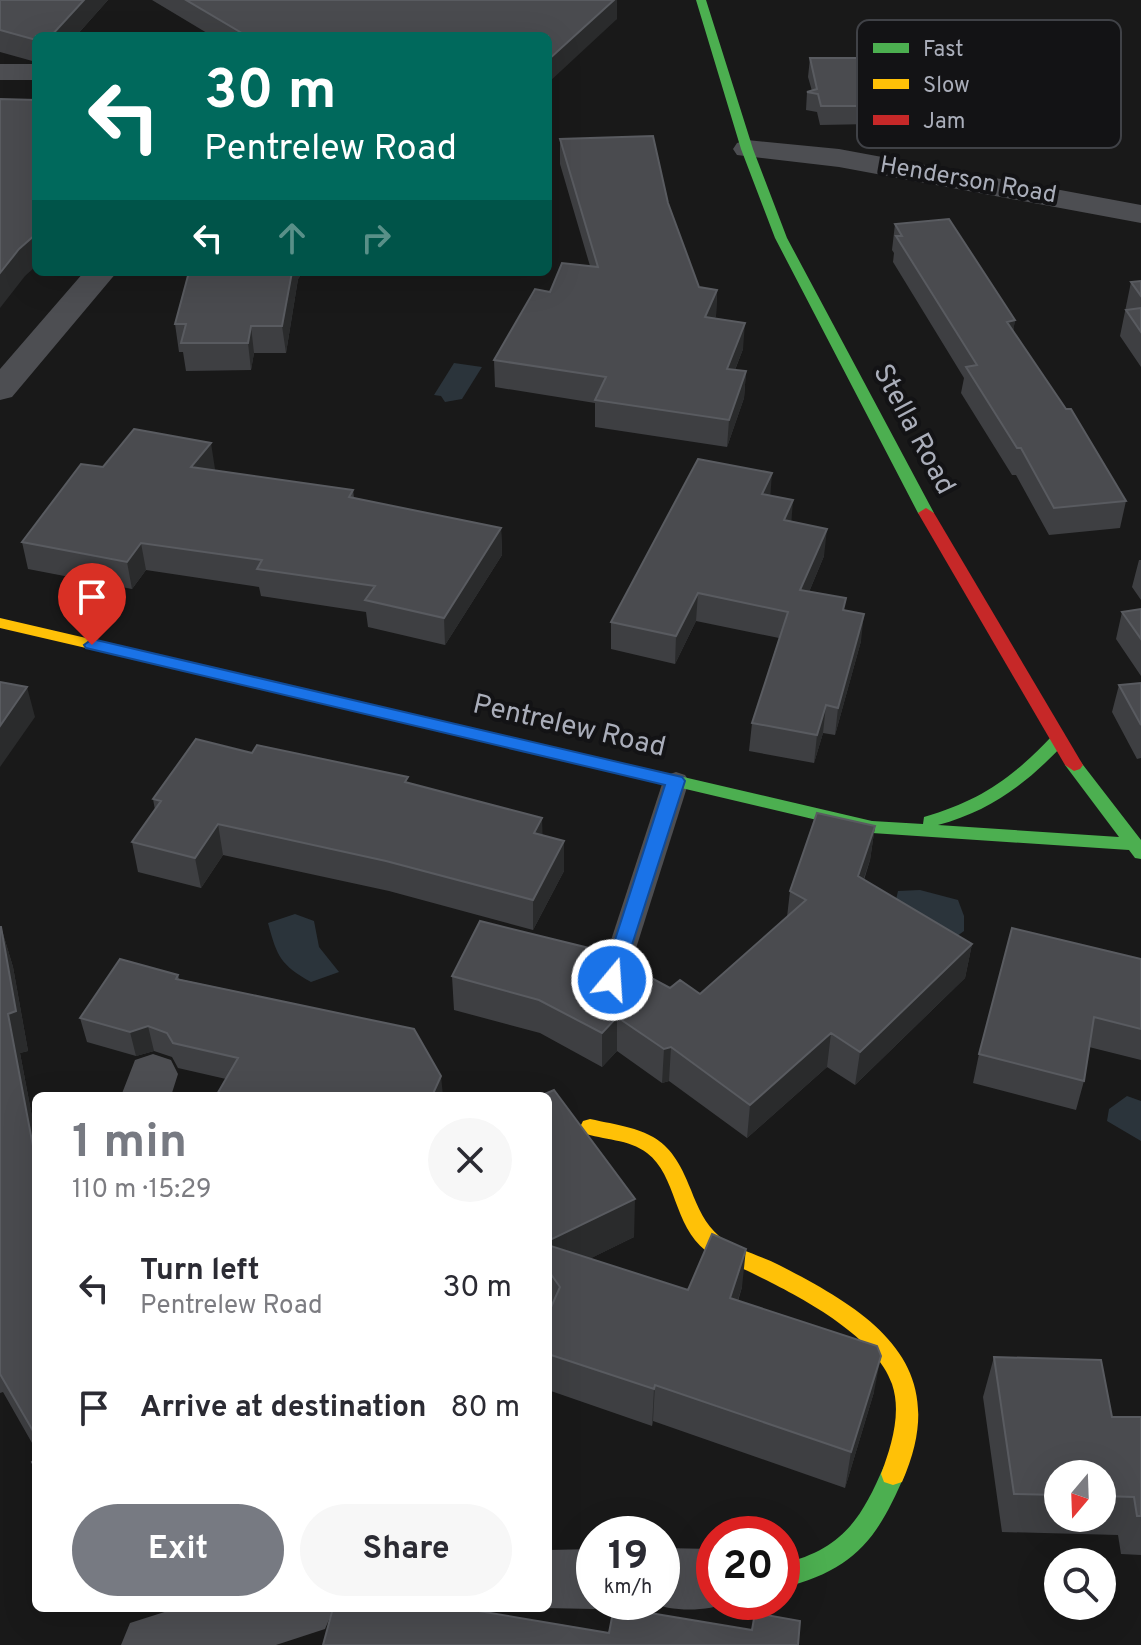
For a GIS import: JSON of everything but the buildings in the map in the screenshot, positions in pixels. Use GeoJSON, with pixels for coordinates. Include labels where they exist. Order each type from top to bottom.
{"type":"FeatureCollection","features":[{"type":"Feature","properties":{"kind":"main road","name":"Stella Road"},"geometry":{"type":"LineString","coordinates":[[701,0],[747,149],[781,238],[855,383],[957,571],[1058,740],[1136,849]]}},
{"type":"Feature","properties":{"kind":"main road","name":"Pentrelew Road"},"geometry":{"type":"LineString","coordinates":[[0,623],[872,827],[1136,849]]}},
{"type":"Feature","properties":{"kind":"main road"},"geometry":{"type":"LineString","coordinates":[[872,827],[923,822],[973,811],[1009,791],[1058,740]]}},
{"type":"Feature","properties":{"kind":"main road"},"geometry":{"type":"LineString","coordinates":[[590,1127],[626,1136],[657,1149],[670,1168],[687,1218],[713,1245],[797,1286],[853,1325],[891,1357],[904,1384],[907,1418],[898,1462],[877,1510],[838,1557],[800,1570]]}},
{"type":"Feature","properties":{"kind":"street"},"geometry":{"type":"LineString","coordinates":[[0,72],[32,72]]}},
{"type":"Feature","properties":{"kind":"street","name":"Henderson Road"},"geometry":{"type":"LineString","coordinates":[[747,149],[803,152],[852,160],[1141,214]]}},
{"type":"Feature","properties":{"kind":"street"},"geometry":{"type":"LineString","coordinates":[[0,390],[98,276]]}},
{"type":"Feature","properties":{"kind":"street"},"geometry":{"type":"LineString","coordinates":[[552,1580],[576,1579]]}},
{"type":"Feature","properties":{"kind":"street"},"geometry":{"type":"LineString","coordinates":[[152,1645],[287,1612]]}},
{"type":"Feature","properties":{"kind":"lane"},"geometry":{"type":"LineString","coordinates":[[612,980],[676,781]]}},
{"type":"Feature","properties":{"kind":"shaded area"},"geometry":{"type":"Polygon","coordinates":[[[454,363],[482,367],[462,399],[445,402],[441,396],[434,395],[454,363]]]}},
{"type":"Feature","properties":{"kind":"shaded area"},"geometry":{"type":"Polygon","coordinates":[[[920,890],[958,900],[964,916],[964,931],[953,939],[895,904],[898,891],[920,890]]]}},
{"type":"Feature","properties":{"kind":"shaded area"},"geometry":{"type":"Polygon","coordinates":[[[295,914],[314,921],[319,947],[339,972],[311,982],[282,959],[268,923],[295,914]]]}},
{"type":"Feature","properties":{"kind":"shaded area"},"geometry":{"type":"Polygon","coordinates":[[[1127,1096],[1141,1101],[1141,1141],[1107,1121],[1109,1109],[1127,1096]]]}},
{"type":"Feature","properties":{"kind":"traffic: fast"},"geometry":{"type":"LineString","coordinates":[[701,0],[747,149],[781,238],[926,513]]}},
{"type":"Feature","properties":{"kind":"traffic: fast"},"geometry":{"type":"LineString","coordinates":[[323,698],[872,827],[1131,844]]}},
{"type":"Feature","properties":{"kind":"traffic: fast"},"geometry":{"type":"LineString","coordinates":[[930,821],[970,809],[1001,792],[1058,740]]}},
{"type":"Feature","properties":{"kind":"traffic: fast"},"geometry":{"type":"LineString","coordinates":[[1074,765],[1141,853]]}},
{"type":"Feature","properties":{"kind":"traffic: fast"},"geometry":{"type":"LineString","coordinates":[[800,1572],[839,1554],[853,1542],[875,1513],[893,1474]]}},
{"type":"Feature","properties":{"kind":"traffic: slow"},"geometry":{"type":"LineString","coordinates":[[0,623],[323,698]]}},
{"type":"Feature","properties":{"kind":"traffic: slow"},"geometry":{"type":"LineString","coordinates":[[590,1127],[631,1136],[654,1147],[671,1167],[693,1220],[712,1243],[822,1300],[864,1330],[881,1347],[895,1366],[906,1396],[905,1430],[893,1474]]}},
{"type":"Feature","properties":{"kind":"traffic: jam"},"geometry":{"type":"LineString","coordinates":[[926,513],[1074,765]]}},
{"type":"Feature","properties":{"kind":"route"},"geometry":{"type":"LineString","coordinates":[[92,645],[676,781],[612,980]]}}]}
